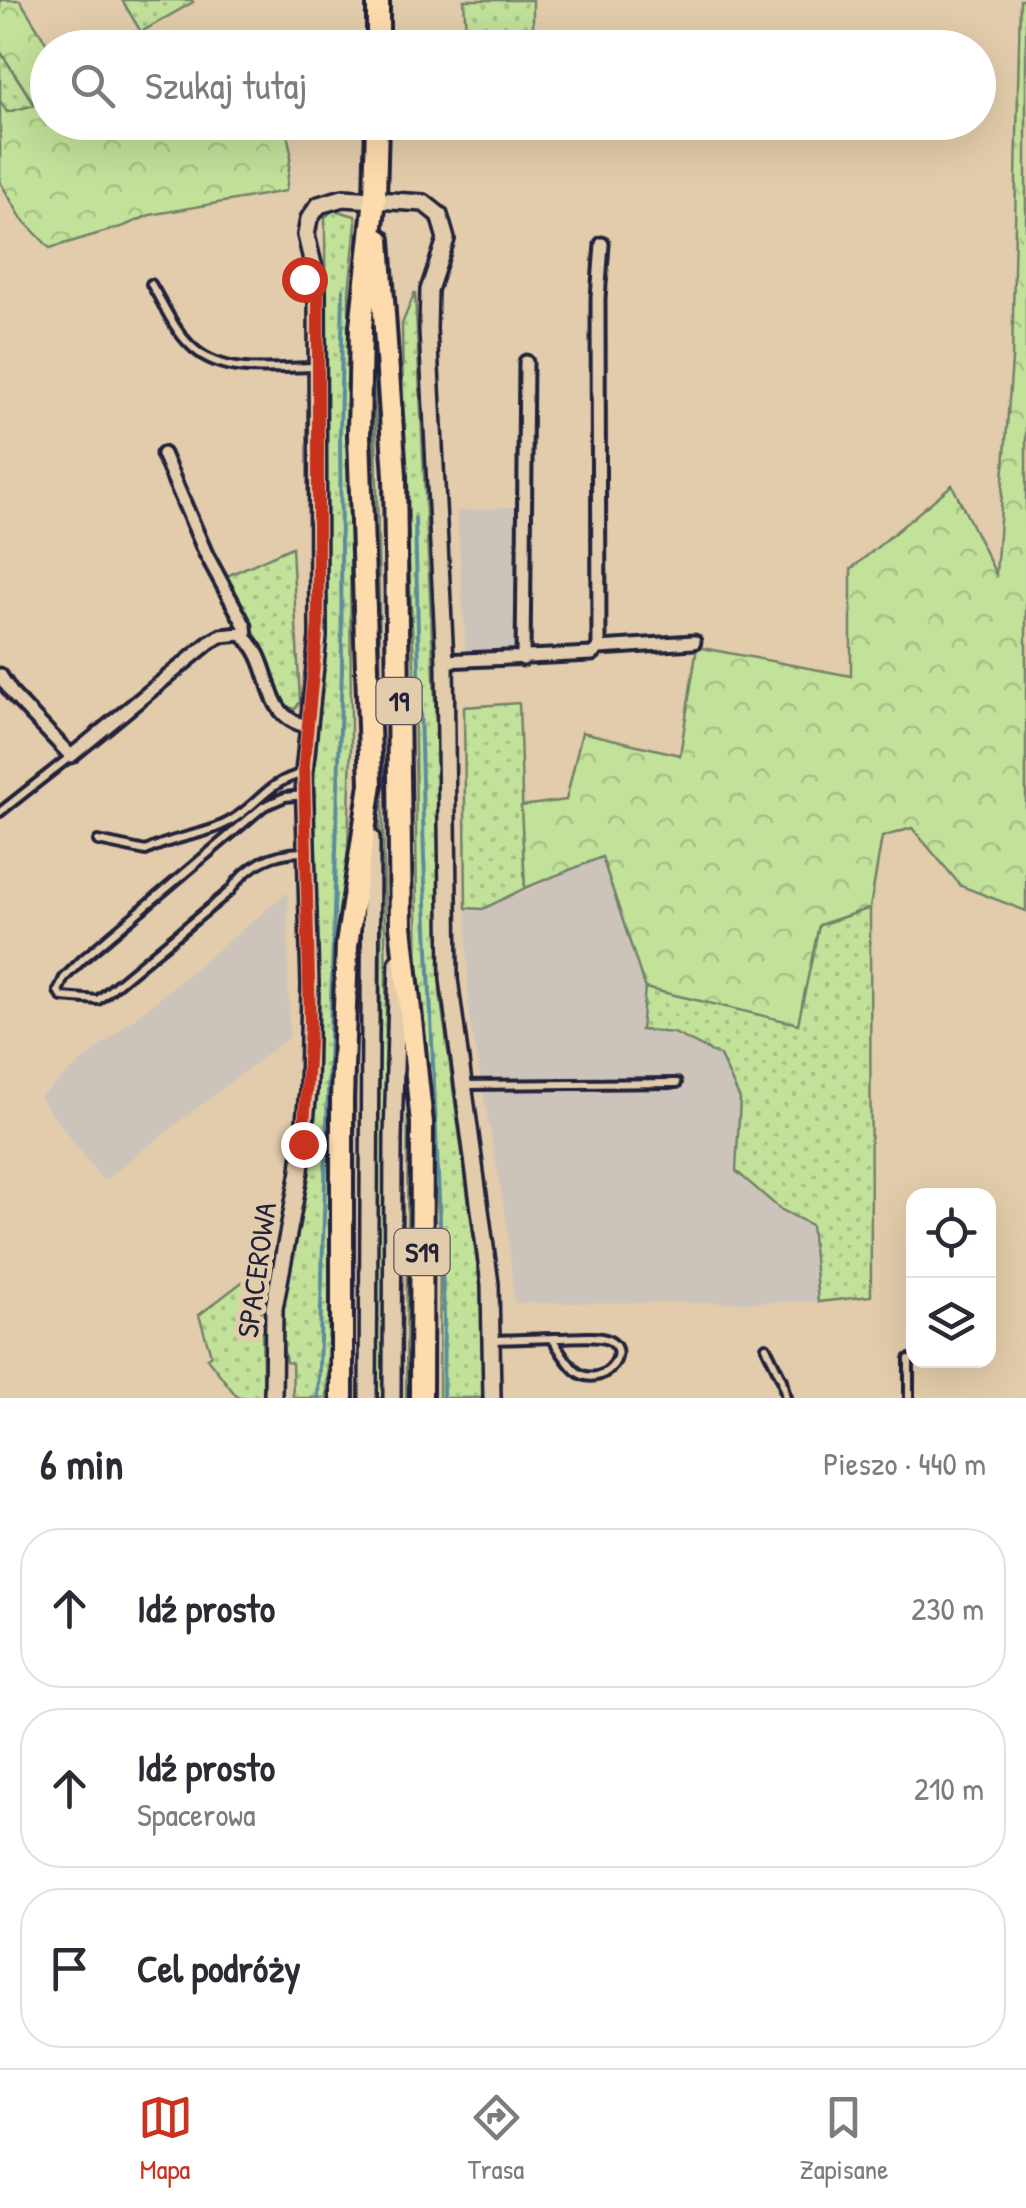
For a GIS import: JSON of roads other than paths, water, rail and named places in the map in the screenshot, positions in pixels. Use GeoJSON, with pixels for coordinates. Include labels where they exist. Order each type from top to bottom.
{"type":"FeatureCollection","features":[{"type":"Feature","properties":{"kind":"highway"},"geometry":{"type":"LineString","coordinates":[[378,0],[378,30]]}},
{"type":"Feature","properties":{"kind":"highway","name":"19"},"geometry":{"type":"LineString","coordinates":[[370,784],[359,435],[361,326],[375,198],[377,140]]}},
{"type":"Feature","properties":{"kind":"highway","name":"19"},"geometry":{"type":"LineString","coordinates":[[375,198],[395,475],[401,926]]}},
{"type":"Feature","properties":{"kind":"highway"},"geometry":{"type":"LineString","coordinates":[[342,1398],[342,1098],[347,945],[370,784]]}},
{"type":"Feature","properties":{"kind":"highway","name":"S19"},"geometry":{"type":"LineString","coordinates":[[401,926],[421,1105],[421,1398]]}},
{"type":"Feature","properties":{"kind":"street","name":"SPACEROWA"},"geometry":{"type":"LineString","coordinates":[[272,1398],[274,1308],[306,1119],[310,1026],[304,773],[318,637],[317,368],[306,240],[312,214],[330,200],[375,198],[424,203],[439,215],[446,234],[428,299],[445,661]]}},
{"type":"Feature","properties":{"kind":"street"},"geometry":{"type":"LineString","coordinates":[[599,648],[598,298],[602,244]]}},
{"type":"Feature","properties":{"kind":"street"},"geometry":{"type":"LineString","coordinates":[[524,659],[526,362]]}},
{"type":"Feature","properties":{"kind":"street"},"geometry":{"type":"LineString","coordinates":[[163,454],[206,554],[259,656],[280,712],[292,723],[307,726]]}},
{"type":"Feature","properties":{"kind":"street"},"geometry":{"type":"LineString","coordinates":[[0,676],[13,696],[71,756],[210,642],[234,634],[246,637]]}},
{"type":"Feature","properties":{"kind":"street"},"geometry":{"type":"LineString","coordinates":[[492,1398],[490,1284],[449,979],[445,661],[592,654],[599,648],[694,642]]}},
{"type":"Feature","properties":{"kind":"street"},"geometry":{"type":"LineString","coordinates":[[368,1398],[370,784]]}},
{"type":"Feature","properties":{"kind":"street"},"geometry":{"type":"LineString","coordinates":[[392,1398],[393,1138],[401,926]]}},
{"type":"Feature","properties":{"kind":"lane"},"geometry":{"type":"LineString","coordinates":[[151,284],[186,342],[204,357],[226,368],[317,368]]}},
{"type":"Feature","properties":{"kind":"lane"},"geometry":{"type":"LineString","coordinates":[[0,812],[71,756]]}},
{"type":"Feature","properties":{"kind":"lane"},"geometry":{"type":"LineString","coordinates":[[98,841],[146,851],[232,820],[281,779],[304,773]]}},
{"type":"Feature","properties":{"kind":"lane"},"geometry":{"type":"LineString","coordinates":[[304,794],[285,796],[264,806],[83,959],[64,978],[58,990],[62,997],[98,1000],[230,891],[240,874],[273,855],[306,852]]}},
{"type":"Feature","properties":{"kind":"lane"},"geometry":{"type":"LineString","coordinates":[[462,1086],[676,1082]]}},
{"type":"Feature","properties":{"kind":"lane"},"geometry":{"type":"LineString","coordinates":[[493,1340],[552,1338],[605,1339],[614,1344],[618,1353],[613,1367],[601,1375],[587,1377],[576,1371],[552,1338]]}},
{"type":"Feature","properties":{"kind":"lane"},"geometry":{"type":"LineString","coordinates":[[766,1347],[786,1398]]}},
{"type":"Feature","properties":{"kind":"lane"},"geometry":{"type":"LineString","coordinates":[[909,1368],[909,1398]]}},
{"type":"Feature","properties":{"kind":"waterway"},"geometry":{"type":"LineString","coordinates":[[318,1398],[342,668],[343,289]]}},
{"type":"Feature","properties":{"kind":"waterway"},"geometry":{"type":"LineString","coordinates":[[415,518],[424,858],[444,1313],[443,1398]]}}]}
